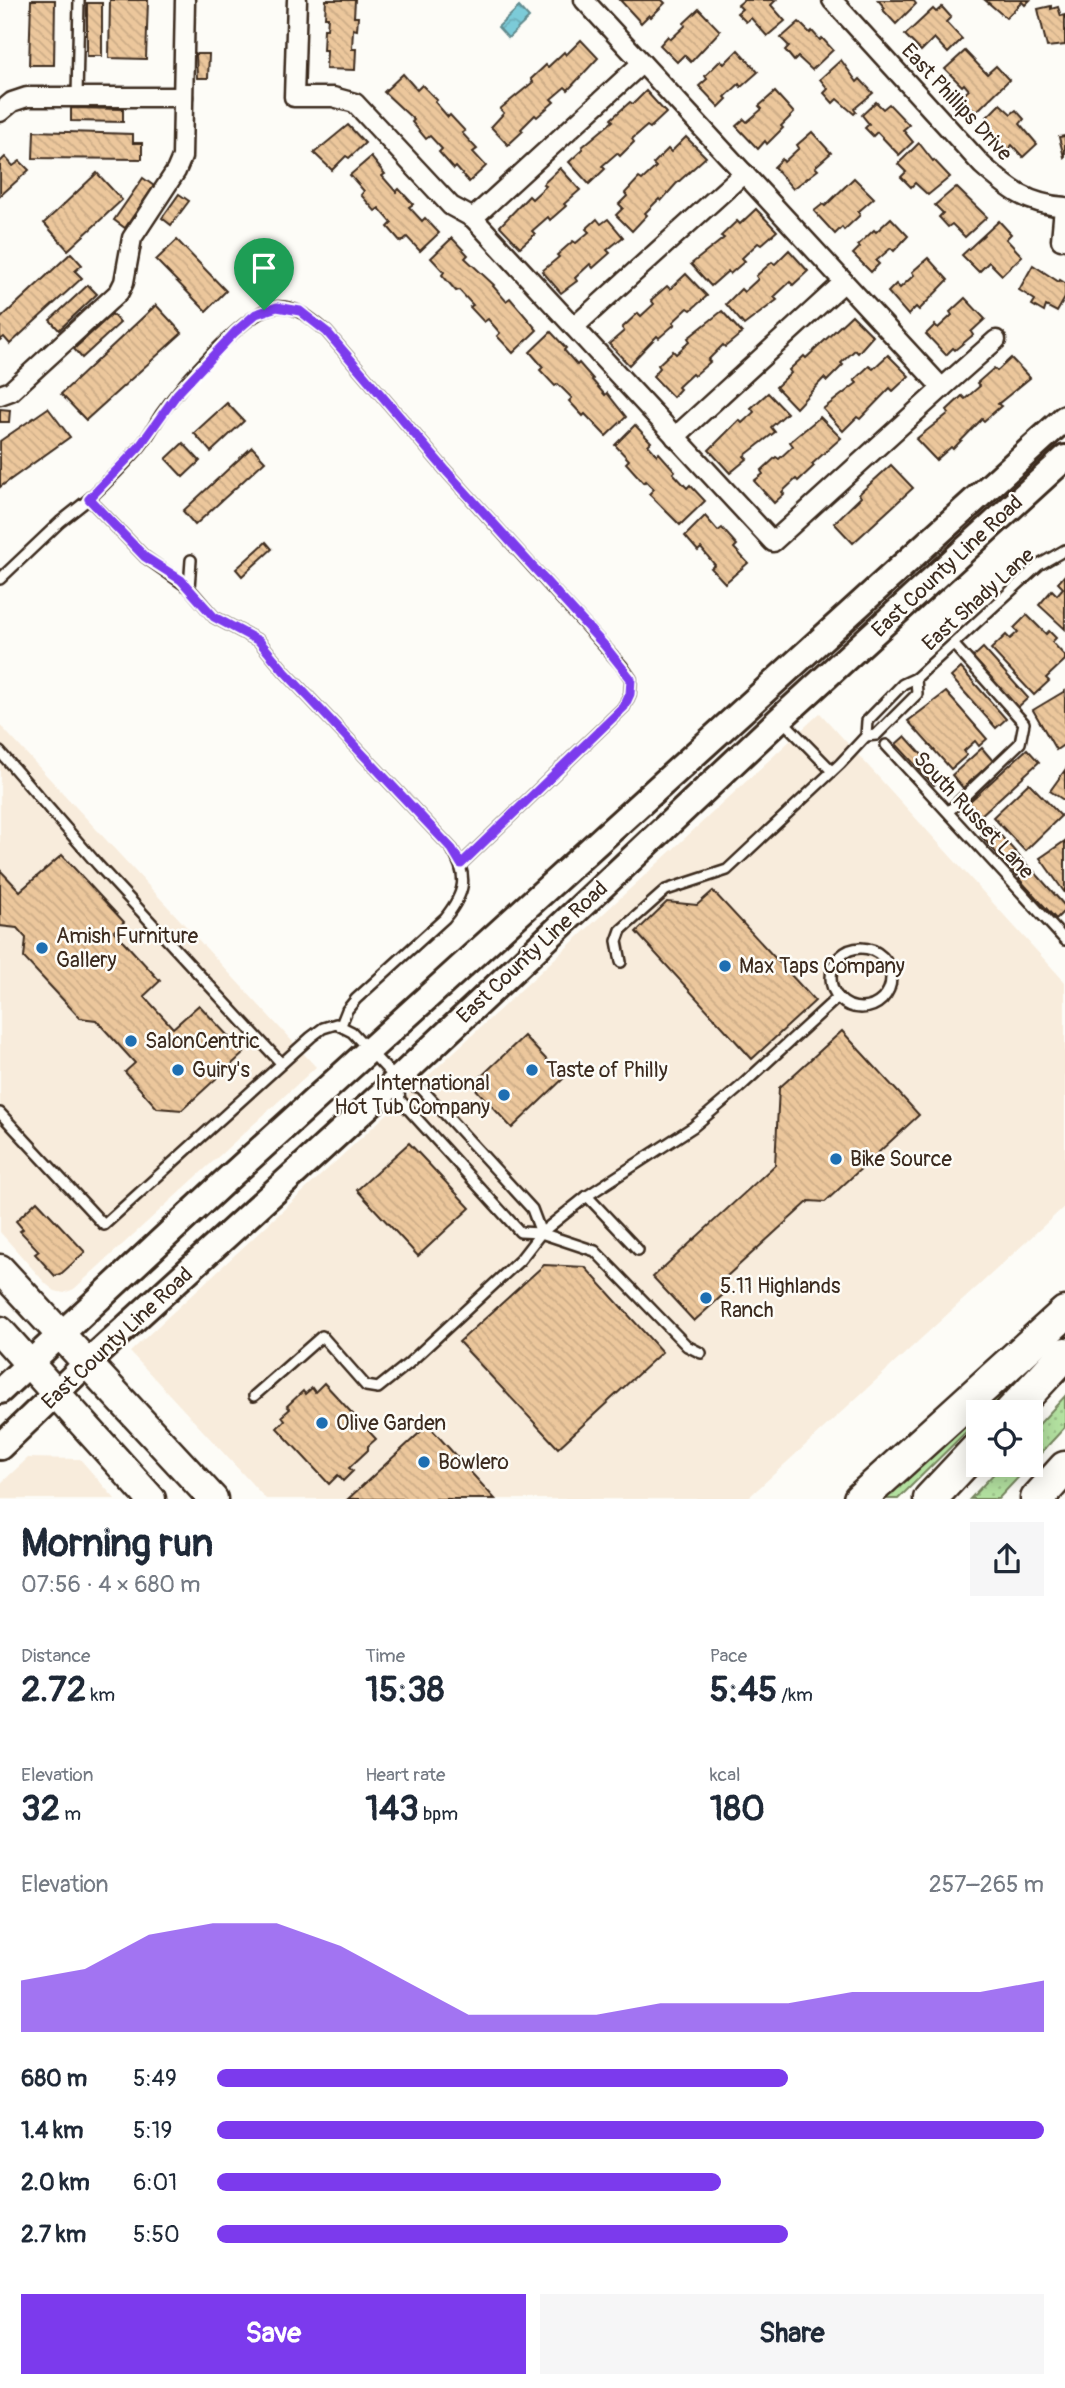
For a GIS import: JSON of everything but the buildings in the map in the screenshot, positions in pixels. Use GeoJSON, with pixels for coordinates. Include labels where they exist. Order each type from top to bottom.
{"type":"FeatureCollection","features":[{"type":"Feature","properties":{"kind":"highway"},"geometry":{"type":"LineString","coordinates":[[860,1499],[1065,1313]]}},
{"type":"Feature","properties":{"kind":"highway"},"geometry":{"type":"LineString","coordinates":[[1022,1400],[1065,1354]]}},
{"type":"Feature","properties":{"kind":"highway"},"geometry":{"type":"LineString","coordinates":[[930,1499],[966,1461]]}},
{"type":"Feature","properties":{"kind":"highway"},"geometry":{"type":"LineString","coordinates":[[1037,1499],[1065,1468]]}},
{"type":"Feature","properties":{"kind":"main road","name":"East County Line Road"},"geometry":{"type":"LineString","coordinates":[[0,1391],[1065,418]]}},
{"type":"Feature","properties":{"kind":"main road","name":"East County Line Road"},"geometry":{"type":"LineString","coordinates":[[0,1447],[87,1363],[397,1080],[781,718],[1065,458]]}},
{"type":"Feature","properties":{"kind":"main road"},"geometry":{"type":"LineString","coordinates":[[0,1269],[213,1499]]}},
{"type":"Feature","properties":{"kind":"main road"},"geometry":{"type":"LineString","coordinates":[[0,1331],[151,1499]]}},
{"type":"Feature","properties":{"kind":"street"},"geometry":{"type":"LineString","coordinates":[[0,395],[11,391],[122,287],[132,238],[180,164],[183,150],[185,0]]}},
{"type":"Feature","properties":{"kind":"street"},"geometry":{"type":"LineString","coordinates":[[297,0],[294,97],[333,97],[355,103],[451,206],[473,218],[774,542],[996,340]]}},
{"type":"Feature","properties":{"kind":"street"},"geometry":{"type":"LineString","coordinates":[[584,0],[942,388]]}},
{"type":"Feature","properties":{"kind":"street","name":"East Phillips Drive"},"geometry":{"type":"LineString","coordinates":[[832,0],[982,165],[1005,186],[1022,197],[1042,204],[1064,207]]}},
{"type":"Feature","properties":{"kind":"street"},"geometry":{"type":"LineString","coordinates":[[473,218],[642,63]]}},
{"type":"Feature","properties":{"kind":"street"},"geometry":{"type":"LineString","coordinates":[[0,112],[21,98],[183,97]]}},
{"type":"Feature","properties":{"kind":"street"},"geometry":{"type":"LineString","coordinates":[[574,327],[744,173]]}},
{"type":"Feature","properties":{"kind":"street"},"geometry":{"type":"LineString","coordinates":[[1061,240],[1064,207]]}},
{"type":"Feature","properties":{"kind":"street"},"geometry":{"type":"LineString","coordinates":[[675,437],[844,282]]}},
{"type":"Feature","properties":{"kind":"lane"},"geometry":{"type":"LineString","coordinates":[[77,97],[79,0]]}},
{"type":"Feature","properties":{"kind":"lane"},"geometry":{"type":"LineString","coordinates":[[0,579],[60,522],[89,499],[139,447],[186,384],[235,332],[256,314],[277,307],[291,308],[309,316],[327,332],[631,679],[630,694],[624,707],[461,864]]}},
{"type":"Feature","properties":{"kind":"lane"},"geometry":{"type":"LineString","coordinates":[[89,499],[145,557],[189,588],[214,617],[259,641],[452,849],[461,864],[462,890],[452,909],[356,999],[347,1010],[341,1026]]}},
{"type":"Feature","properties":{"kind":"lane","name":"East Shady Lane"},"geometry":{"type":"LineString","coordinates":[[621,961],[617,947],[619,935],[649,904],[674,886],[727,870],[866,736],[867,722],[903,684],[916,678],[954,645],[1039,565],[1065,550]]}},
{"type":"Feature","properties":{"kind":"lane"},"geometry":{"type":"LineString","coordinates":[[189,588],[191,560]]}},
{"type":"Feature","properties":{"kind":"lane"},"geometry":{"type":"LineString","coordinates":[[948,812],[1020,743],[1024,723],[954,645]]}},
{"type":"Feature","properties":{"kind":"lane","name":"East Shady Lane"},"geometry":{"type":"LineString","coordinates":[[866,736],[876,735],[917,694],[916,678]]}},
{"type":"Feature","properties":{"kind":"lane"},"geometry":{"type":"LineString","coordinates":[[781,718],[832,771]]}},
{"type":"Feature","properties":{"kind":"lane","name":"South Russet Lane"},"geometry":{"type":"LineString","coordinates":[[886,746],[1065,940]]}},
{"type":"Feature","properties":{"kind":"lane"},"geometry":{"type":"LineString","coordinates":[[0,752],[98,865],[281,1063]]}},
{"type":"Feature","properties":{"kind":"lane"},"geometry":{"type":"LineString","coordinates":[[866,949],[876,952],[884,959],[889,967],[890,985],[881,1001],[873,1006],[854,1007],[838,997],[831,978],[833,968],[846,952],[866,949]]}},
{"type":"Feature","properties":{"kind":"lane"},"geometry":{"type":"LineString","coordinates":[[254,1396],[322,1336],[366,1387],[378,1388],[408,1364],[510,1269],[541,1233],[587,1196],[693,1127],[838,997]]}},
{"type":"Feature","properties":{"kind":"lane"},"geometry":{"type":"LineString","coordinates":[[0,1112],[104,1225],[281,1063],[323,1028],[330,1025],[341,1026],[352,1032],[397,1080],[421,1088],[532,1209],[541,1233]]}},
{"type":"Feature","properties":{"kind":"lane"},"geometry":{"type":"LineString","coordinates":[[397,1080],[400,1100],[520,1233],[541,1233],[595,1251],[687,1346],[701,1353]]}},
{"type":"Feature","properties":{"kind":"lane"},"geometry":{"type":"LineString","coordinates":[[587,1196],[638,1250]]}},
{"type":"Feature","properties":{"kind":"shaded area"},"geometry":{"type":"Polygon","coordinates":[[[820,713],[1065,982],[1065,1206],[747,1499],[266,1499],[130,1352],[820,713]]]}},
{"type":"Feature","properties":{"kind":"shaded area"},"geometry":{"type":"Polygon","coordinates":[[[0,725],[316,1067],[74,1289],[64,1293],[55,1291],[46,1284],[0,1232],[0,725]]]}},
{"type":"Feature","properties":{"kind":"shaded area"},"geometry":{"type":"Polygon","coordinates":[[[28,1458],[80,1459],[115,1499],[0,1499],[0,1484],[28,1458]]]}},
{"type":"Feature","properties":{"kind":"green space"},"geometry":{"type":"Polygon","coordinates":[[[1053,1344],[1001,1400],[989,1400],[1053,1344]]]}},
{"type":"Feature","properties":{"kind":"green space"},"geometry":{"type":"Polygon","coordinates":[[[1065,1396],[1065,1427],[1043,1451],[1043,1420],[1065,1396]]]}},
{"type":"Feature","properties":{"kind":"green space"},"geometry":{"type":"Polygon","coordinates":[[[966,1421],[966,1432],[898,1499],[877,1499],[966,1421]]]}},
{"type":"Feature","properties":{"kind":"green space"},"geometry":{"type":"Polygon","coordinates":[[[991,1477],[1019,1477],[998,1499],[970,1499],[991,1477]]]}},
{"type":"Feature","properties":{"kind":"water"},"geometry":{"type":"Polygon","coordinates":[[[519,7],[529,18],[508,38],[498,27],[519,7]]]}},
{"type":"Feature","properties":{"kind":"place","name":"Amish Furniture Gallery"},"geometry":{"type":"Point","coordinates":[42,948]}},
{"type":"Feature","properties":{"kind":"place","name":"Max Taps Company"},"geometry":{"type":"Point","coordinates":[725,966]}},
{"type":"Feature","properties":{"kind":"place","name":"SalonCentric"},"geometry":{"type":"Point","coordinates":[131,1041]}},
{"type":"Feature","properties":{"kind":"place","name":"Guiry's"},"geometry":{"type":"Point","coordinates":[178,1070]}},
{"type":"Feature","properties":{"kind":"place","name":"Taste of Philly"},"geometry":{"type":"Point","coordinates":[532,1070]}},
{"type":"Feature","properties":{"kind":"place","name":"International Hot Tub Company"},"geometry":{"type":"Point","coordinates":[504,1095]}},
{"type":"Feature","properties":{"kind":"place","name":"Bike Source"},"geometry":{"type":"Point","coordinates":[836,1159]}},
{"type":"Feature","properties":{"kind":"place","name":"5.11 Highlands Ranch"},"geometry":{"type":"Point","coordinates":[706,1298]}},
{"type":"Feature","properties":{"kind":"place","name":"Olive Garden"},"geometry":{"type":"Point","coordinates":[322,1423]}},
{"type":"Feature","properties":{"kind":"place","name":"Bowlero"},"geometry":{"type":"Point","coordinates":[424,1462]}},
{"type":"Feature","properties":{"kind":"route"},"geometry":{"type":"LineString","coordinates":[[277,307],[300,311],[327,332],[631,679],[630,694],[624,707],[461,864],[452,849],[259,641],[214,617],[181,580],[145,557],[89,499],[139,447],[177,394],[246,321],[264,310],[277,307]]}}]}
